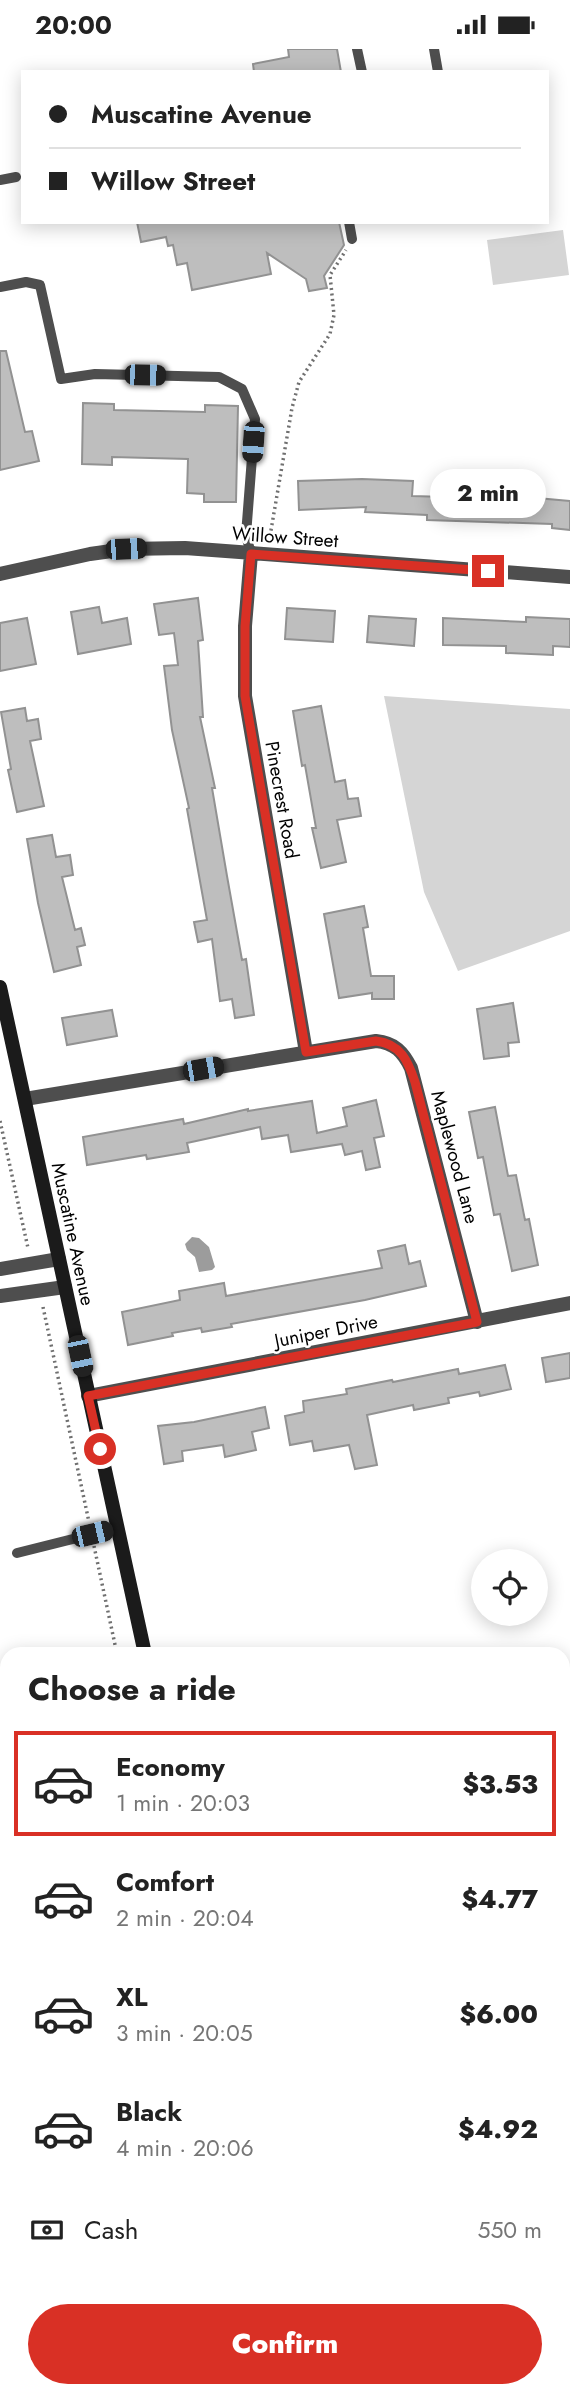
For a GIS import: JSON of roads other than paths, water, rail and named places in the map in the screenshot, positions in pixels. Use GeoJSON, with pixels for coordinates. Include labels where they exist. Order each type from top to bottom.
{"type":"FeatureCollection","features":[{"type":"Feature","properties":{"kind":"main road","name":"Muscatine Avenue"},"geometry":{"type":"LineString","coordinates":[[0,987],[143,1647]]}},
{"type":"Feature","properties":{"kind":"street","name":"Willow Street"},"geometry":{"type":"LineString","coordinates":[[0,574],[89,554],[126,549],[185,548],[570,577]]}},
{"type":"Feature","properties":{"kind":"street","name":"Pinecrest Road"},"geometry":{"type":"LineString","coordinates":[[251,554],[245,626],[245,696],[306,1052]]}},
{"type":"Feature","properties":{"kind":"street","name":"Maplewood Lane"},"geometry":{"type":"LineString","coordinates":[[24,1099],[376,1041],[387,1042],[398,1048],[405,1057],[415,1082],[477,1322]]}},
{"type":"Feature","properties":{"kind":"street"},"geometry":{"type":"LineString","coordinates":[[0,1269],[59,1259]]}},
{"type":"Feature","properties":{"kind":"street"},"geometry":{"type":"LineString","coordinates":[[0,1296],[65,1287]]}},
{"type":"Feature","properties":{"kind":"street","name":"Juniper Drive"},"geometry":{"type":"LineString","coordinates":[[88,1396],[570,1303]]}},
{"type":"Feature","properties":{"kind":"lane"},"geometry":{"type":"LineString","coordinates":[[357,49],[362,70]]}},
{"type":"Feature","properties":{"kind":"lane"},"geometry":{"type":"LineString","coordinates":[[434,49],[438,70]]}},
{"type":"Feature","properties":{"kind":"lane"},"geometry":{"type":"LineString","coordinates":[[0,180],[16,177]]}},
{"type":"Feature","properties":{"kind":"lane"},"geometry":{"type":"LineString","coordinates":[[349,224],[352,239]]}},
{"type":"Feature","properties":{"kind":"lane"},"geometry":{"type":"LineString","coordinates":[[0,287],[26,282],[40,285],[61,379],[95,374],[219,377],[242,389],[255,419],[246,535],[251,554]]}},
{"type":"Feature","properties":{"kind":"lane"},"geometry":{"type":"LineString","coordinates":[[17,1553],[117,1528]]}}]}
